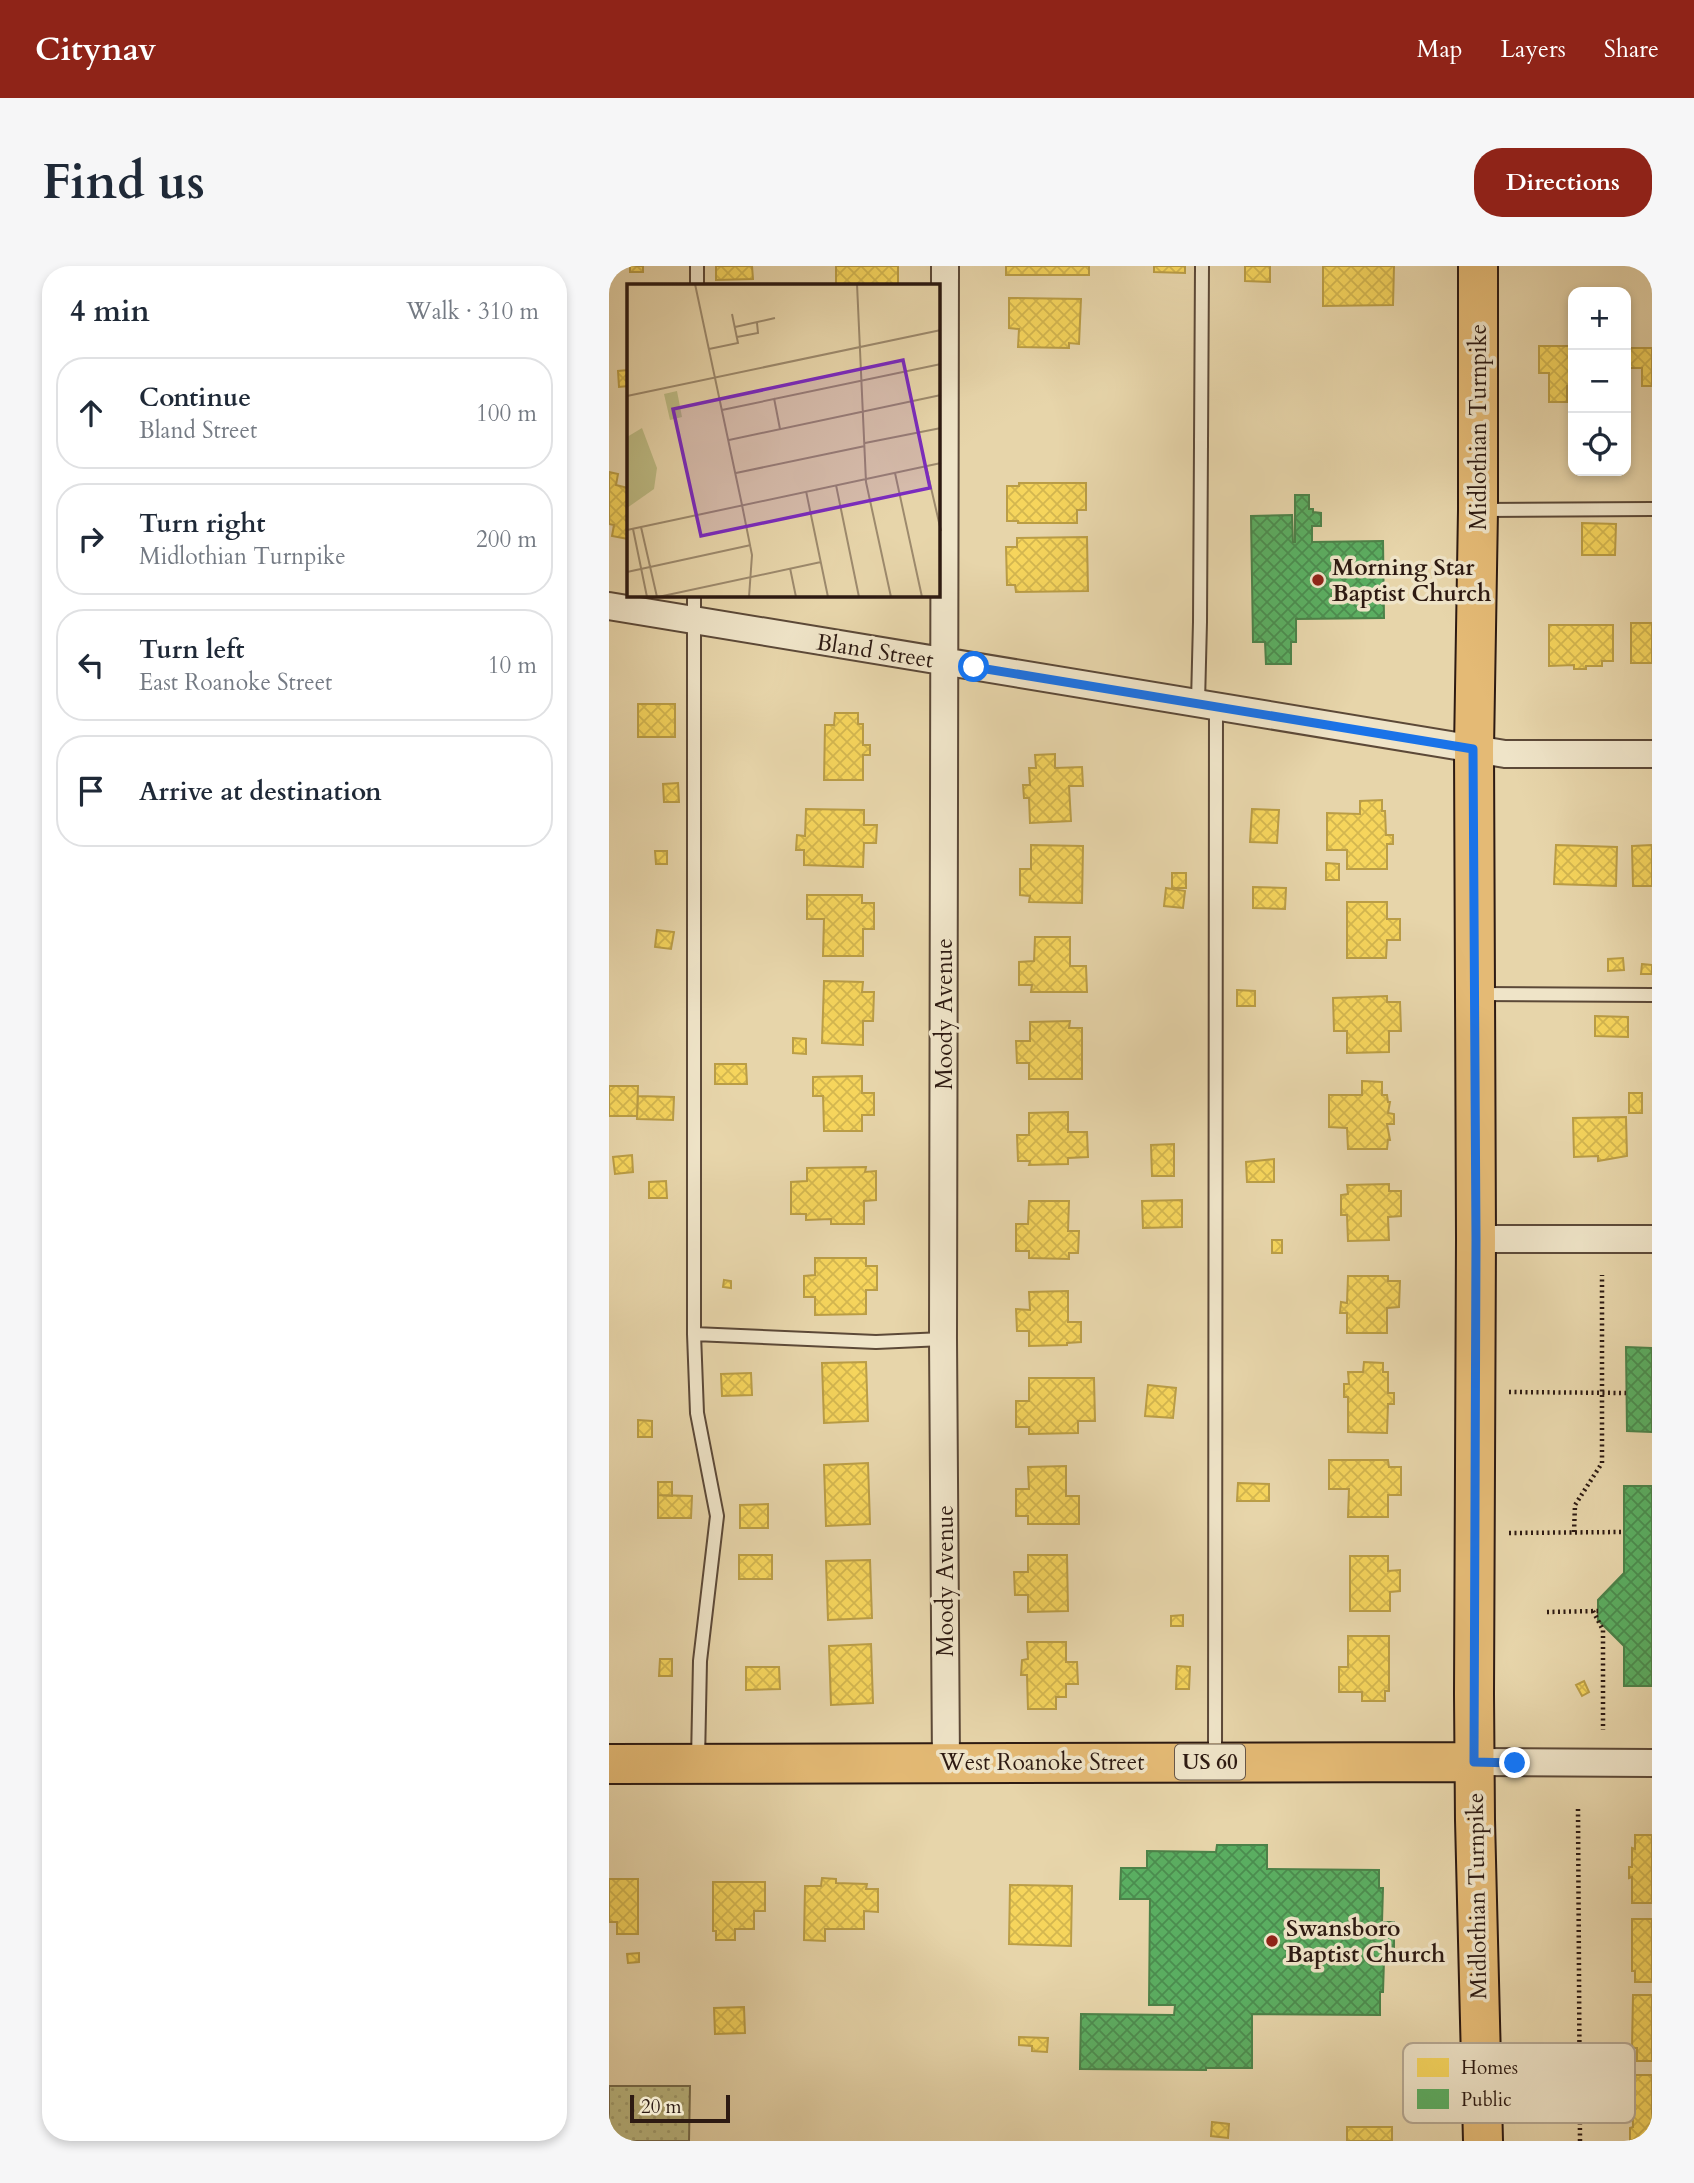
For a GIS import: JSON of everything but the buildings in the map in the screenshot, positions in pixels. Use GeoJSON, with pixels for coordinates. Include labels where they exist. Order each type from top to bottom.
{"type":"FeatureCollection","features":[{"type":"Feature","properties":{"kind":"main road","name":"Midlothian Turnpike"},"geometry":{"type":"LineString","coordinates":[[1478,266],[1478,510],[1473,749],[1476,1239],[1474,1762],[1481,2043]]}},
{"type":"Feature","properties":{"kind":"main road","name":"West Roanoke Street"},"geometry":{"type":"LineString","coordinates":[[609,1764],[1474,1762]]}},
{"type":"Feature","properties":{"kind":"main road","name":"Midlothian Turnpike"},"geometry":{"type":"LineString","coordinates":[[1483,2123],[1483,2141]]}},
{"type":"Feature","properties":{"kind":"street","name":"Moody Avenue"},"geometry":{"type":"LineString","coordinates":[[945,266],[943,1339],[946,1762]]}},
{"type":"Feature","properties":{"kind":"street","name":"Bland Street"},"geometry":{"type":"LineString","coordinates":[[609,606],[694,608],[944,662],[1505,754],[1652,754]]}},
{"type":"Feature","properties":{"kind":"street"},"geometry":{"type":"LineString","coordinates":[[1476,1239],[1652,1239]]}},
{"type":"Feature","properties":{"kind":"street"},"geometry":{"type":"LineString","coordinates":[[1474,1762],[1652,1763]]}},
{"type":"Feature","properties":{"kind":"lane"},"geometry":{"type":"LineString","coordinates":[[697,266],[697,284]]}},
{"type":"Feature","properties":{"kind":"lane"},"geometry":{"type":"LineString","coordinates":[[1202,266],[1201,622],[1207,704],[1215,1762]]}},
{"type":"Feature","properties":{"kind":"lane"},"geometry":{"type":"LineString","coordinates":[[1478,510],[1652,509]]}},
{"type":"Feature","properties":{"kind":"lane"},"geometry":{"type":"LineString","coordinates":[[694,608],[694,1334],[697,1413],[717,1516],[700,1661],[698,1764]]}},
{"type":"Feature","properties":{"kind":"lane"},"geometry":{"type":"LineString","coordinates":[[1474,995],[1652,995]]}},
{"type":"Feature","properties":{"kind":"lane"},"geometry":{"type":"LineString","coordinates":[[694,1334],[876,1342],[943,1339]]}},
{"type":"Feature","properties":{"kind":"path"},"geometry":{"type":"LineString","coordinates":[[1574,1532],[1575,1505],[1602,1463],[1602,1275]]}},
{"type":"Feature","properties":{"kind":"path"},"geometry":{"type":"LineString","coordinates":[[1505,1392],[1626,1393]]}},
{"type":"Feature","properties":{"kind":"path"},"geometry":{"type":"LineString","coordinates":[[1506,1533],[1624,1532]]}},
{"type":"Feature","properties":{"kind":"path"},"geometry":{"type":"LineString","coordinates":[[1547,1612],[1596,1611],[1603,1630],[1602,1730]]}},
{"type":"Feature","properties":{"kind":"path"},"geometry":{"type":"LineString","coordinates":[[1578,1809],[1579,2043]]}},
{"type":"Feature","properties":{"kind":"path"},"geometry":{"type":"LineString","coordinates":[[1580,2123],[1580,2141]]}},
{"type":"Feature","properties":{"kind":"shaded area"},"geometry":{"type":"Polygon","coordinates":[[[609,2086],[690,2086],[689,2141],[609,2141],[609,2086]]]}},
{"type":"Feature","properties":{"kind":"place","name":"Morning Star Baptist Church"},"geometry":{"type":"Point","coordinates":[1318,580]}},
{"type":"Feature","properties":{"kind":"place","name":"Swansboro Baptist Church"},"geometry":{"type":"Point","coordinates":[1272,1941]}},
{"type":"Feature","properties":{"kind":"route"},"geometry":{"type":"LineString","coordinates":[[974,667],[1473,749],[1476,1239],[1474,1762],[1515,1763]]}}]}
